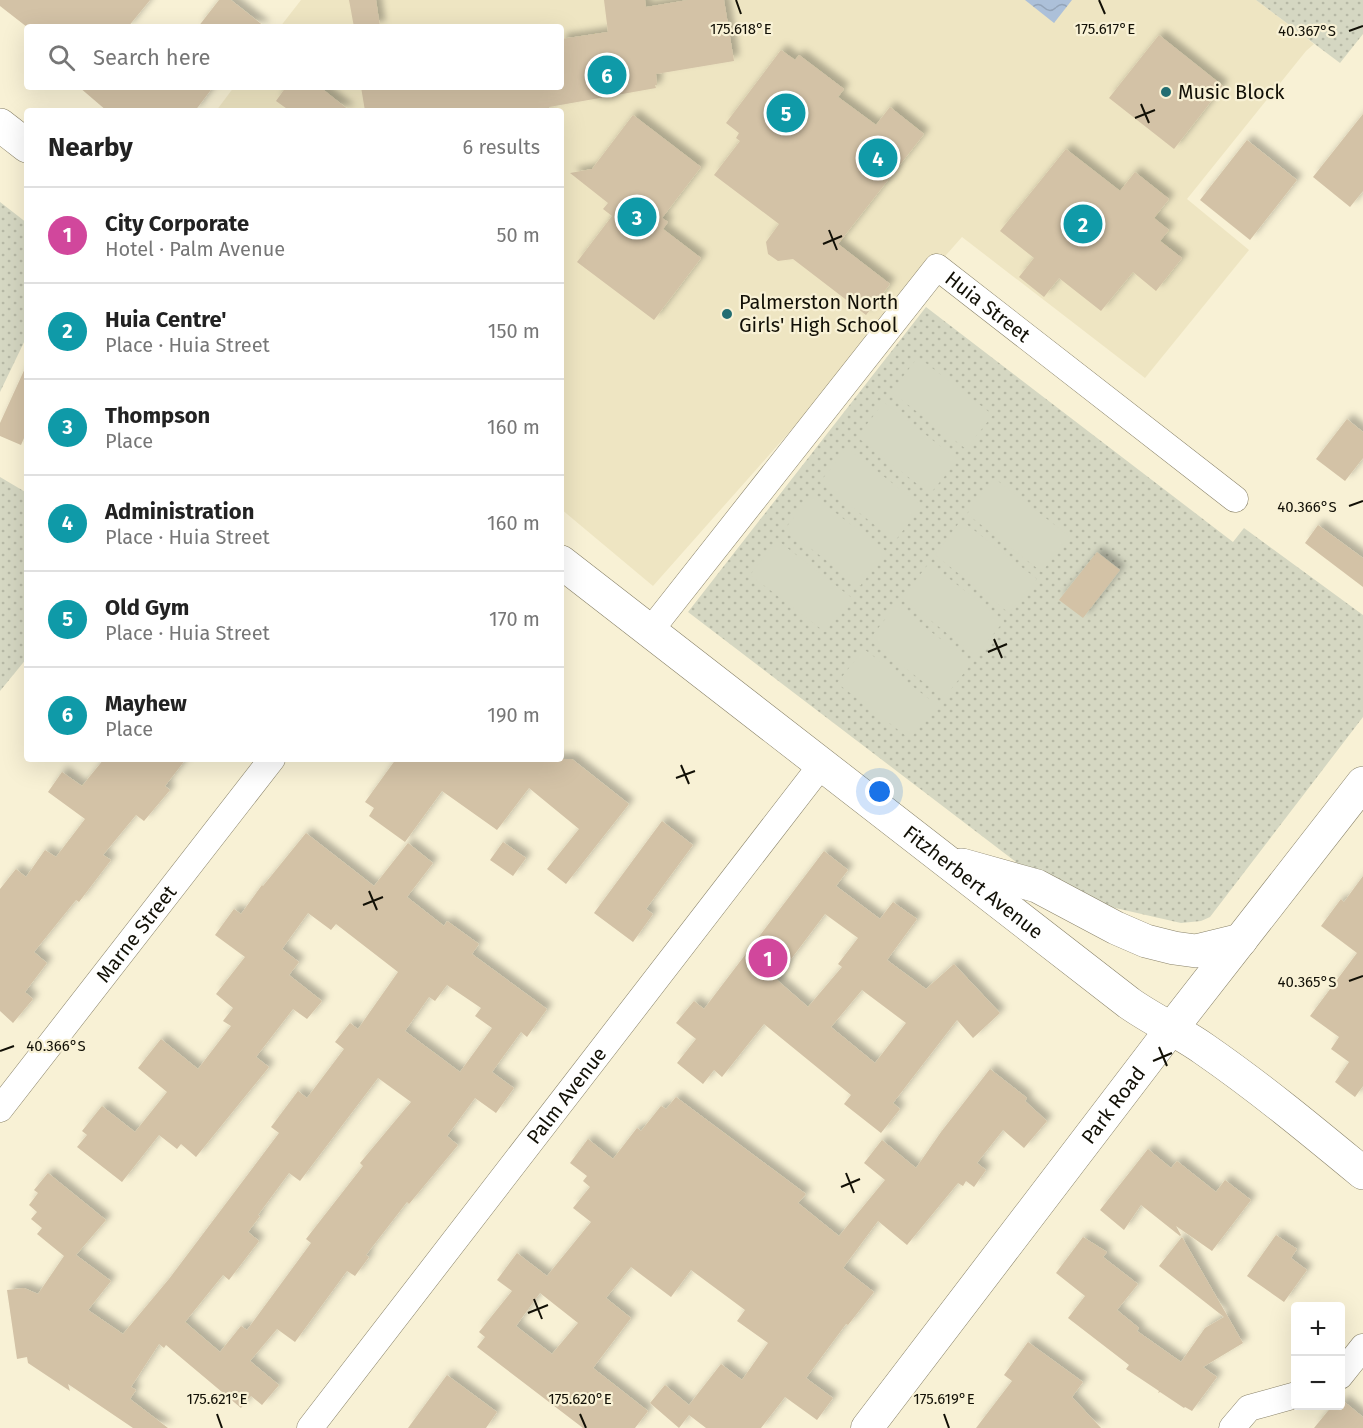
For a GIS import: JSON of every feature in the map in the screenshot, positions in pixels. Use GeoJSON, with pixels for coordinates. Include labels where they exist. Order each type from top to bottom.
{"type":"FeatureCollection","features":[{"type":"Feature","properties":{"kind":"main road"},"geometry":{"type":"LineString","coordinates":[[0,125],[24,144]]}},
{"type":"Feature","properties":{"kind":"main road","name":"Fitzherbert Avenue"},"geometry":{"type":"LineString","coordinates":[[564,563],[1129,1003],[1172,1028],[1224,1064],[1317,1134],[1363,1173]]}},
{"type":"Feature","properties":{"kind":"main road","name":"Park Road"},"geometry":{"type":"LineString","coordinates":[[1172,1028],[1363,783]]}},
{"type":"Feature","properties":{"kind":"main road"},"geometry":{"type":"LineString","coordinates":[[947,861],[1037,886],[1116,928],[1146,941],[1196,951],[1242,940]]}},
{"type":"Feature","properties":{"kind":"street","name":"Huia Street"},"geometry":{"type":"LineString","coordinates":[[651,631],[937,267],[1235,499]]}},
{"type":"Feature","properties":{"kind":"street","name":"Marne Street"},"geometry":{"type":"LineString","coordinates":[[0,1109],[270,762]]}},
{"type":"Feature","properties":{"kind":"street","name":"Palm Avenue"},"geometry":{"type":"LineString","coordinates":[[310,1428],[822,764]]}},
{"type":"Feature","properties":{"kind":"street","name":"Park Road"},"geometry":{"type":"LineString","coordinates":[[867,1428],[1172,1028]]}},
{"type":"Feature","properties":{"kind":"street"},"geometry":{"type":"LineString","coordinates":[[1345,1371],[1363,1347]]}},
{"type":"Feature","properties":{"kind":"street"},"geometry":{"type":"LineString","coordinates":[[1232,1428],[1249,1408],[1291,1396]]}},
{"type":"Feature","properties":{"kind":"shaded area","name":"Palmerston North Girls' High School"},"geometry":{"type":"Polygon","coordinates":[[[301,0],[1256,0],[1314,44],[1187,199],[1249,250],[1145,378],[962,237],[653,586],[564,512],[564,108],[218,108],[232,90],[564,90],[564,24],[282,24],[301,0]]]}},
{"type":"Feature","properties":{"kind":"green space"},"geometry":{"type":"Polygon","coordinates":[[[1256,0],[1363,0],[1363,34],[1340,63],[1256,0]]]}},
{"type":"Feature","properties":{"kind":"green space"},"geometry":{"type":"Polygon","coordinates":[[[0,202],[24,221],[24,342],[0,392],[0,202]]]}},
{"type":"Feature","properties":{"kind":"green space"},"geometry":{"type":"Polygon","coordinates":[[[926,307],[1233,542],[1244,528],[1363,615],[1363,717],[1210,917],[1201,921],[1181,923],[1102,905],[1020,865],[688,612],[926,307]]]}},
{"type":"Feature","properties":{"kind":"green space"},"geometry":{"type":"Polygon","coordinates":[[[918,357],[993,415],[966,449],[891,392],[918,357]]]}},
{"type":"Feature","properties":{"kind":"green space"},"geometry":{"type":"Polygon","coordinates":[[[884,402],[958,460],[930,494],[857,437],[884,402]]]}},
{"type":"Feature","properties":{"kind":"green space"},"geometry":{"type":"Polygon","coordinates":[[[847,448],[922,506],[895,541],[820,482],[847,448]]]}},
{"type":"Feature","properties":{"kind":"green space"},"geometry":{"type":"Polygon","coordinates":[[[0,477],[24,491],[24,662],[0,691],[0,477]]]}},
{"type":"Feature","properties":{"kind":"green space"},"geometry":{"type":"Polygon","coordinates":[[[994,478],[1069,536],[1042,572],[967,514],[994,478]]]}},
{"type":"Feature","properties":{"kind":"green space"},"geometry":{"type":"Polygon","coordinates":[[[811,494],[887,552],[860,586],[785,529],[811,494]]]}},
{"type":"Feature","properties":{"kind":"green space"},"geometry":{"type":"Polygon","coordinates":[[[961,520],[1037,579],[1009,613],[935,555],[961,520]]]}},
{"type":"Feature","properties":{"kind":"green space"},"geometry":{"type":"Polygon","coordinates":[[[777,540],[852,598],[825,632],[750,575],[777,540]]]}},
{"type":"Feature","properties":{"kind":"green space"},"geometry":{"type":"Polygon","coordinates":[[[929,563],[1004,621],[976,656],[902,598],[929,563]]]}},
{"type":"Feature","properties":{"kind":"green space"},"geometry":{"type":"Polygon","coordinates":[[[896,605],[972,663],[944,698],[869,640],[896,605]]]}},
{"type":"Feature","properties":{"kind":"green space"},"geometry":{"type":"Polygon","coordinates":[[[864,649],[937,705],[910,739],[837,683],[864,649]]]}},
{"type":"Feature","properties":{"kind":"water"},"geometry":{"type":"Polygon","coordinates":[[[1025,0],[1072,0],[1054,23],[1025,0]]]}},
{"type":"Feature","properties":{"kind":"building"},"geometry":{"type":"Polygon","coordinates":[[[0,0],[150,0],[130,24],[24,25],[0,6],[0,0]]]}},
{"type":"Feature","properties":{"kind":"building"},"geometry":{"type":"Polygon","coordinates":[[[219,0],[231,0],[261,24],[200,24],[219,0]]]}},
{"type":"Feature","properties":{"kind":"building"},"geometry":{"type":"Polygon","coordinates":[[[349,0],[376,0],[380,24],[353,24],[349,0]]]}},
{"type":"Feature","properties":{"kind":"building"},"geometry":{"type":"Polygon","coordinates":[[[604,0],[645,0],[646,7],[688,0],[724,0],[734,61],[656,74],[656,88],[549,108],[364,108],[362,90],[564,90],[564,39],[608,32],[604,0]]]}},
{"type":"Feature","properties":{"kind":"building","name":"Music Block"},"geometry":{"type":"Polygon","coordinates":[[[1159,35],[1223,86],[1174,149],[1109,98],[1159,35]]]}},
{"type":"Feature","properties":{"kind":"building"},"geometry":{"type":"Polygon","coordinates":[[[781,50],[795,60],[799,55],[844,89],[838,97],[876,125],[890,107],[924,134],[838,244],[890,284],[866,315],[793,259],[778,261],[768,254],[766,242],[779,224],[714,175],[740,141],[736,138],[739,133],[726,123],[781,50]]]}},
{"type":"Feature","properties":{"kind":"building"},"geometry":{"type":"Polygon","coordinates":[[[82,90],[211,90],[197,108],[104,108],[82,90]]]}},
{"type":"Feature","properties":{"kind":"building"},"geometry":{"type":"Polygon","coordinates":[[[284,90],[324,90],[346,108],[286,108],[276,101],[284,90]]]}},
{"type":"Feature","properties":{"kind":"building"},"geometry":{"type":"Polygon","coordinates":[[[1363,114],[1363,191],[1350,207],[1313,177],[1363,114]]]}},
{"type":"Feature","properties":{"kind":"building"},"geometry":{"type":"Polygon","coordinates":[[[633,115],[701,167],[662,218],[668,222],[663,229],[701,258],[654,320],[577,262],[612,216],[603,209],[608,203],[570,173],[592,169],[633,115]]]}},
{"type":"Feature","properties":{"kind":"building"},"geometry":{"type":"Polygon","coordinates":[[[1247,140],[1297,180],[1250,240],[1200,200],[1247,140]]]}},
{"type":"Feature","properties":{"kind":"building"},"geometry":{"type":"Polygon","coordinates":[[[1066,149],[1120,191],[1135,172],[1169,199],[1154,218],[1169,230],[1160,241],[1182,258],[1156,291],[1133,272],[1101,311],[1059,278],[1044,297],[1019,277],[1034,258],[1000,231],[1066,149]]]}},
{"type":"Feature","properties":{"kind":"building"},"geometry":{"type":"Polygon","coordinates":[[[24,371],[24,438],[21,445],[0,436],[0,423],[24,371]]]}},
{"type":"Feature","properties":{"kind":"building"},"geometry":{"type":"Polygon","coordinates":[[[1347,419],[1363,432],[1363,458],[1345,481],[1316,459],[1347,419]]]}},
{"type":"Feature","properties":{"kind":"building"},"geometry":{"type":"Polygon","coordinates":[[[1318,525],[1363,558],[1363,587],[1305,543],[1318,525]]]}},
{"type":"Feature","properties":{"kind":"building"},"geometry":{"type":"Polygon","coordinates":[[[1097,552],[1120,570],[1083,618],[1059,600],[1097,552]]]}},
{"type":"Feature","properties":{"kind":"building"},"geometry":{"type":"Polygon","coordinates":[[[564,759],[572,759],[629,804],[566,884],[547,869],[579,829],[529,788],[497,830],[442,791],[405,842],[369,816],[374,808],[365,802],[394,762],[564,762],[564,759]]]}},
{"type":"Feature","properties":{"kind":"building"},"geometry":{"type":"Polygon","coordinates":[[[102,762],[184,762],[165,786],[170,790],[144,821],[136,815],[103,855],[111,860],[79,902],[76,900],[34,952],[47,963],[25,992],[33,999],[13,1023],[0,1011],[0,889],[16,869],[26,877],[45,850],[56,857],[85,819],[48,792],[62,772],[82,786],[102,762]]]}},
{"type":"Feature","properties":{"kind":"building"},"geometry":{"type":"Polygon","coordinates":[[[662,821],[693,845],[646,909],[653,914],[633,942],[594,913],[662,821]]]}},
{"type":"Feature","properties":{"kind":"building"},"geometry":{"type":"Polygon","coordinates":[[[306,833],[374,886],[408,843],[433,863],[407,897],[444,926],[447,921],[479,944],[472,954],[547,1009],[527,1037],[521,1032],[492,1072],[514,1088],[496,1113],[475,1098],[447,1136],[458,1145],[409,1204],[407,1202],[366,1255],[369,1257],[355,1276],[347,1271],[295,1342],[277,1329],[250,1361],[279,1385],[262,1405],[251,1396],[241,1408],[166,1345],[164,1348],[159,1344],[131,1387],[136,1390],[130,1399],[168,1428],[133,1428],[68,1384],[70,1391],[28,1363],[27,1357],[17,1359],[7,1290],[24,1288],[38,1294],[64,1256],[37,1234],[42,1228],[31,1219],[37,1212],[29,1205],[38,1193],[34,1190],[48,1173],[106,1220],[76,1255],[111,1281],[88,1310],[123,1334],[169,1279],[279,1133],[271,1127],[298,1091],[307,1098],[344,1049],[335,1042],[350,1023],[358,1029],[398,972],[336,924],[331,930],[308,913],[282,949],[299,962],[289,975],[322,1001],[307,1019],[293,1009],[256,1057],[269,1067],[196,1157],[181,1144],[177,1149],[159,1135],[122,1182],[77,1147],[87,1135],[82,1131],[102,1106],[135,1132],[167,1092],[138,1068],[161,1039],[198,1069],[231,1026],[223,1021],[233,1008],[216,994],[245,957],[215,935],[234,909],[241,914],[306,833]],[[447,985],[435,1001],[429,997],[405,1031],[460,1072],[492,1028],[475,1016],[481,1008],[447,985]],[[378,1078],[300,1181],[289,1173],[248,1232],[259,1241],[229,1280],[223,1275],[185,1322],[220,1352],[241,1326],[247,1330],[311,1243],[306,1239],[363,1166],[360,1163],[411,1102],[378,1078]]]}},
{"type":"Feature","properties":{"kind":"building"},"geometry":{"type":"Polygon","coordinates":[[[503,842],[526,858],[513,876],[490,860],[503,842]]]}},
{"type":"Feature","properties":{"kind":"building"},"geometry":{"type":"Polygon","coordinates":[[[824,851],[848,870],[836,886],[880,919],[893,902],[917,919],[887,960],[926,989],[954,964],[1000,1013],[973,1038],[957,1020],[893,1103],[900,1109],[881,1133],[844,1104],[851,1095],[764,1024],[722,1077],[714,1070],[703,1084],[677,1063],[696,1039],[676,1023],[694,1001],[704,1009],[824,851]],[[825,914],[776,979],[808,1007],[842,967],[838,964],[858,938],[825,914]],[[862,990],[831,1027],[875,1063],[906,1023],[862,990]]]}},
{"type":"Feature","properties":{"kind":"building"},"geometry":{"type":"Polygon","coordinates":[[[1363,876],[1363,1086],[1355,1097],[1335,1082],[1349,1062],[1331,1049],[1339,1037],[1310,1016],[1357,953],[1321,926],[1341,899],[1344,902],[1363,876]]]}},
{"type":"Feature","properties":{"kind":"building"},"geometry":{"type":"Polygon","coordinates":[[[990,1069],[1027,1098],[1025,1101],[1047,1121],[1024,1148],[1003,1130],[977,1163],[986,1170],[974,1187],[966,1181],[963,1186],[958,1183],[907,1245],[878,1221],[843,1268],[874,1292],[848,1325],[846,1324],[806,1378],[833,1398],[817,1420],[785,1397],[761,1428],[706,1428],[689,1415],[679,1428],[650,1403],[665,1385],[689,1405],[721,1364],[742,1380],[768,1343],[737,1321],[745,1310],[691,1270],[671,1297],[631,1267],[606,1298],[631,1318],[593,1368],[648,1411],[635,1428],[583,1428],[477,1347],[485,1337],[479,1332],[512,1291],[497,1280],[517,1253],[547,1276],[591,1222],[573,1208],[590,1187],[583,1181],[587,1176],[570,1163],[588,1139],[613,1159],[637,1128],[641,1131],[661,1106],[666,1109],[676,1097],[806,1194],[798,1203],[839,1236],[885,1180],[864,1163],[882,1140],[916,1168],[990,1069]],[[540,1293],[516,1326],[552,1354],[578,1323],[540,1293]]]}},
{"type":"Feature","properties":{"kind":"building"},"geometry":{"type":"Polygon","coordinates":[[[1148,1149],[1171,1168],[1177,1161],[1216,1192],[1225,1180],[1251,1200],[1212,1251],[1176,1226],[1180,1236],[1141,1205],[1124,1230],[1100,1210],[1148,1149]]]}},
{"type":"Feature","properties":{"kind":"building"},"geometry":{"type":"Polygon","coordinates":[[[1276,1235],[1297,1249],[1291,1258],[1307,1270],[1284,1302],[1247,1276],[1276,1235]]]}},
{"type":"Feature","properties":{"kind":"building"},"geometry":{"type":"Polygon","coordinates":[[[1083,1237],[1107,1252],[1103,1257],[1138,1284],[1117,1310],[1139,1328],[1137,1331],[1181,1362],[1205,1328],[1224,1317],[1159,1266],[1182,1237],[1243,1343],[1203,1367],[1217,1377],[1192,1411],[1160,1392],[1158,1393],[1159,1391],[1126,1369],[1129,1365],[1068,1318],[1085,1296],[1056,1273],[1083,1237]]]}},
{"type":"Feature","properties":{"kind":"building"},"geometry":{"type":"Polygon","coordinates":[[[1028,1342],[1083,1382],[1072,1397],[1101,1428],[976,1428],[1012,1381],[1004,1375],[1028,1342]]]}},
{"type":"Feature","properties":{"kind":"building"},"geometry":{"type":"Polygon","coordinates":[[[447,1375],[497,1412],[486,1428],[408,1428],[447,1375]]]}},
{"type":"Feature","properties":{"kind":"building"},"geometry":{"type":"Polygon","coordinates":[[[1345,1402],[1363,1417],[1363,1428],[1314,1428],[1329,1410],[1345,1410],[1345,1402]]]}},
{"type":"Feature","properties":{"kind":"place","name":"Mayhew"},"geometry":{"type":"Point","coordinates":[607,75]}},
{"type":"Feature","properties":{"kind":"place","name":"Music Block"},"geometry":{"type":"Point","coordinates":[1166,92]}},
{"type":"Feature","properties":{"kind":"place","name":"Old Gym"},"geometry":{"type":"Point","coordinates":[786,113]}},
{"type":"Feature","properties":{"kind":"place","name":"Administration"},"geometry":{"type":"Point","coordinates":[878,158]}},
{"type":"Feature","properties":{"kind":"place","name":"Thompson"},"geometry":{"type":"Point","coordinates":[637,217]}},
{"type":"Feature","properties":{"kind":"place","name":"Huia Centre'"},"geometry":{"type":"Point","coordinates":[1083,224]}},
{"type":"Feature","properties":{"kind":"place","name":"Palmerston North Girls' High School"},"geometry":{"type":"Point","coordinates":[727,314]}},
{"type":"Feature","properties":{"kind":"place","name":"City Corporate"},"geometry":{"type":"Point","coordinates":[768,958]}}]}
